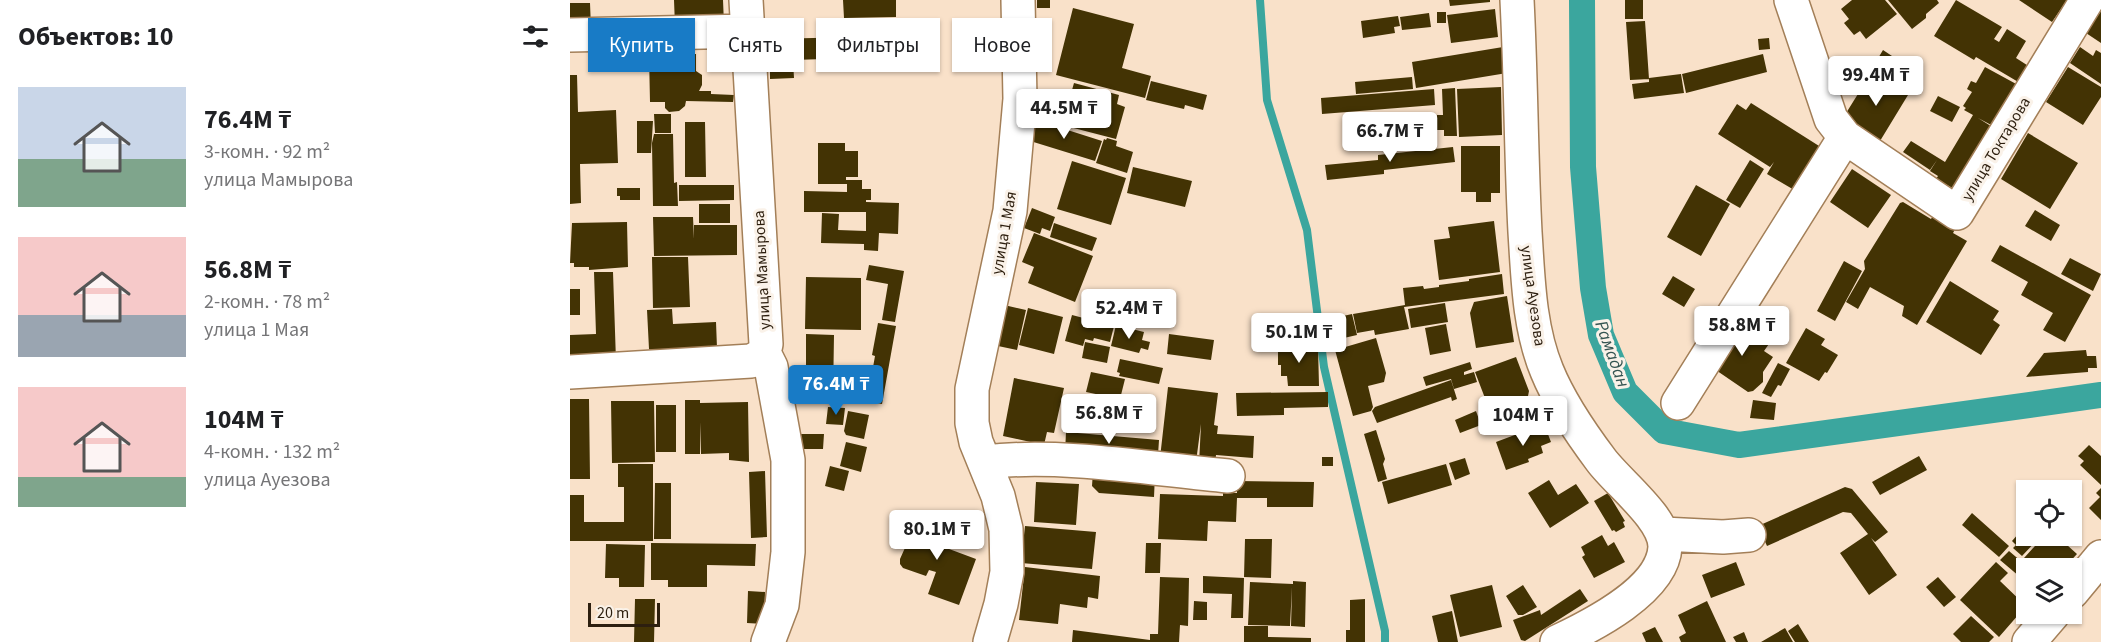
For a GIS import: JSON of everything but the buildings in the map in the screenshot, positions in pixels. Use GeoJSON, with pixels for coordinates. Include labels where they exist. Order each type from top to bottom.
{"type":"FeatureCollection","features":[{"type":"Feature","properties":{"kind":"street","name":"улица 1 Мая"},"geometry":{"type":"LineString","coordinates":[[990,642],[1007,572],[1006,529],[985,462],[976,442],[972,423],[972,389],[1010,212],[1020,99],[1018,0]]}},
{"type":"Feature","properties":{"kind":"street","name":"улица Ауезова"},"geometry":{"type":"LineString","coordinates":[[1517,0],[1521,63],[1522,183],[1529,289],[1536,334],[1546,369],[1562,405],[1602,462],[1654,519],[1663,534]]}},
{"type":"Feature","properties":{"kind":"street","name":"улица Токтарова"},"geometry":{"type":"LineString","coordinates":[[1791,0],[1831,119],[1845,137],[1958,213],[2087,0]]}},
{"type":"Feature","properties":{"kind":"street"},"geometry":{"type":"LineString","coordinates":[[570,35],[747,16]]}},
{"type":"Feature","properties":{"kind":"street","name":"улица Мамырова"},"geometry":{"type":"LineString","coordinates":[[747,16],[766,344],[764,353],[771,367],[788,460],[788,552],[782,605],[768,642]]}},
{"type":"Feature","properties":{"kind":"street"},"geometry":{"type":"LineString","coordinates":[[1678,404],[1845,137]]}},
{"type":"Feature","properties":{"kind":"street"},"geometry":{"type":"LineString","coordinates":[[570,372],[751,361],[764,353]]}},
{"type":"Feature","properties":{"kind":"street"},"geometry":{"type":"LineString","coordinates":[[985,462],[1012,459],[1088,462],[1228,476]]}},
{"type":"Feature","properties":{"kind":"street"},"geometry":{"type":"LineString","coordinates":[[1557,642],[1613,611],[1637,593],[1660,567],[1665,545],[1663,534],[1749,536]]}},
{"type":"Feature","properties":{"kind":"street"},"geometry":{"type":"LineString","coordinates":[[2082,580],[2101,557]]}},
{"type":"Feature","properties":{"kind":"street"},"geometry":{"type":"LineString","coordinates":[[2029,642],[2044,624]]}},
{"type":"Feature","properties":{"kind":"waterway"},"geometry":{"type":"LineString","coordinates":[[1260,0],[1267,100],[1307,230],[1324,367],[1385,631],[1385,642]]}},
{"type":"Feature","properties":{"kind":"waterway","name":"Рамадан"},"geometry":{"type":"LineString","coordinates":[[1582,0],[1583,167],[1593,288],[1601,335],[1625,392],[1664,431],[1739,445],[2101,395]]}}]}
